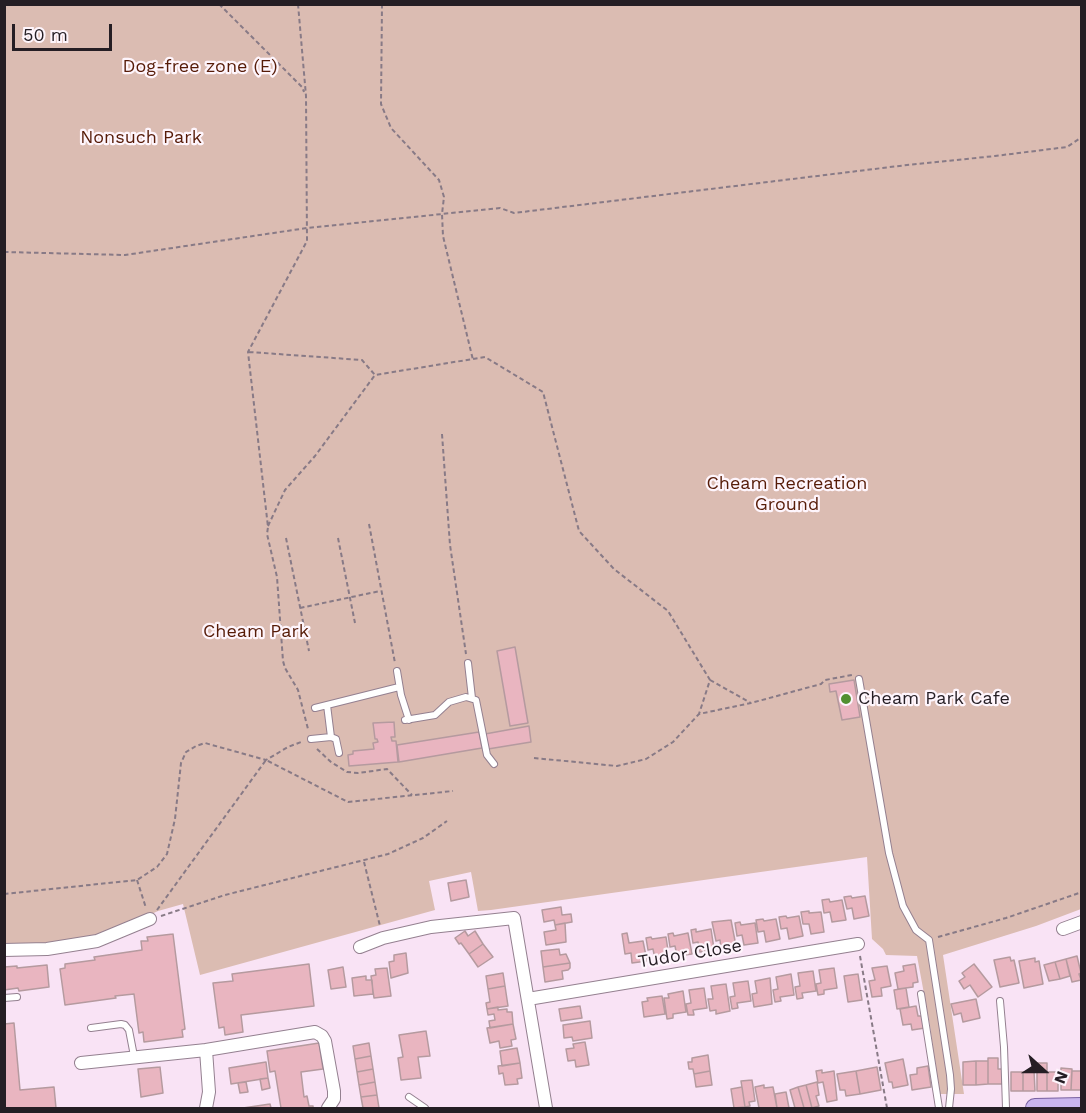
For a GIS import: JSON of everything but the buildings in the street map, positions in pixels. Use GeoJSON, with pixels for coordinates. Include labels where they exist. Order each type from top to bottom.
{"type":"FeatureCollection","features":[{"type":"Feature","properties":{"kind":"main road"},"geometry":{"type":"LineString","coordinates":[[1035,1108],[1082,1107]]}},
{"type":"Feature","properties":{"kind":"street"},"geometry":{"type":"LineString","coordinates":[[360,947],[383,938],[513,913],[546,1108]]}},
{"type":"Feature","properties":{"kind":"street"},"geometry":{"type":"LineString","coordinates":[[4,950],[47,949],[97,941],[150,919]]}},
{"type":"Feature","properties":{"kind":"street"},"geometry":{"type":"LineString","coordinates":[[1063,929],[1082,922]]}},
{"type":"Feature","properties":{"kind":"street","name":"Tudor Close"},"geometry":{"type":"LineString","coordinates":[[528,999],[858,944]]}},
{"type":"Feature","properties":{"kind":"street"},"geometry":{"type":"LineString","coordinates":[[81,1063],[206,1050],[315,1032],[322,1036],[334,1091],[334,1099],[328,1108]]}},
{"type":"Feature","properties":{"kind":"street"},"geometry":{"type":"LineString","coordinates":[[206,1050],[208,1092],[206,1108]]}},
{"type":"Feature","properties":{"kind":"lane"},"geometry":{"type":"LineString","coordinates":[[468,663],[471,698]]}},
{"type":"Feature","properties":{"kind":"lane"},"geometry":{"type":"LineString","coordinates":[[396,671],[407,720],[435,716],[449,702],[466,697],[476,700],[487,755],[494,764]]}},
{"type":"Feature","properties":{"kind":"lane"},"geometry":{"type":"LineString","coordinates":[[859,680],[889,853],[903,906],[916,930],[929,940],[950,1075],[949,1108]]}},
{"type":"Feature","properties":{"kind":"lane"},"geometry":{"type":"LineString","coordinates":[[315,708],[399,687]]}},
{"type":"Feature","properties":{"kind":"lane"},"geometry":{"type":"LineString","coordinates":[[327,705],[331,737]]}},
{"type":"Feature","properties":{"kind":"lane"},"geometry":{"type":"LineString","coordinates":[[311,739],[331,737],[336,739],[339,753]]}},
{"type":"Feature","properties":{"kind":"lane"},"geometry":{"type":"LineString","coordinates":[[921,994],[939,1108]]}},
{"type":"Feature","properties":{"kind":"lane"},"geometry":{"type":"LineString","coordinates":[[4,998],[17,997]]}},
{"type":"Feature","properties":{"kind":"lane"},"geometry":{"type":"LineString","coordinates":[[1000,1001],[1006,1108]]}},
{"type":"Feature","properties":{"kind":"lane"},"geometry":{"type":"LineString","coordinates":[[91,1028],[125,1025],[129,1030],[134,1056]]}},
{"type":"Feature","properties":{"kind":"lane"},"geometry":{"type":"LineString","coordinates":[[409,1097],[424,1108]]}},
{"type":"Feature","properties":{"kind":"path"},"geometry":{"type":"LineString","coordinates":[[219,4],[302,87],[306,96]]}},
{"type":"Feature","properties":{"kind":"path"},"geometry":{"type":"LineString","coordinates":[[298,4],[306,96],[307,241],[248,352],[267,534],[277,577],[285,668],[298,690],[311,739],[317,748],[331,762],[347,772],[387,769],[412,795]]}},
{"type":"Feature","properties":{"kind":"path"},"geometry":{"type":"LineString","coordinates":[[382,4],[381,104],[391,128],[440,180],[444,197],[443,236],[473,360]]}},
{"type":"Feature","properties":{"kind":"path"},"geometry":{"type":"LineString","coordinates":[[4,252],[125,255],[307,228],[500,208],[513,213],[884,167],[1005,155],[1067,147],[1082,137]]}},
{"type":"Feature","properties":{"kind":"path"},"geometry":{"type":"LineString","coordinates":[[248,352],[363,360],[375,375]]}},
{"type":"Feature","properties":{"kind":"path"},"geometry":{"type":"LineString","coordinates":[[268,527],[285,490],[315,456],[375,375],[485,357],[543,392],[579,531],[614,569],[668,611],[710,680],[752,703]]}},
{"type":"Feature","properties":{"kind":"path"},"geometry":{"type":"LineString","coordinates":[[442,434],[450,544],[468,663]]}},
{"type":"Feature","properties":{"kind":"path"},"geometry":{"type":"LineString","coordinates":[[369,524],[396,671]]}},
{"type":"Feature","properties":{"kind":"path"},"geometry":{"type":"LineString","coordinates":[[286,538],[309,651]]}},
{"type":"Feature","properties":{"kind":"path"},"geometry":{"type":"LineString","coordinates":[[338,538],[355,622]]}},
{"type":"Feature","properties":{"kind":"path"},"geometry":{"type":"LineString","coordinates":[[300,608],[381,591]]}},
{"type":"Feature","properties":{"kind":"path"},"geometry":{"type":"LineString","coordinates":[[699,714],[752,703],[821,684],[825,680],[850,675],[856,675],[859,680]]}},
{"type":"Feature","properties":{"kind":"path"},"geometry":{"type":"LineString","coordinates":[[534,758],[617,765],[646,759],[673,742],[699,714],[710,680]]}},
{"type":"Feature","properties":{"kind":"path"},"geometry":{"type":"LineString","coordinates":[[150,919],[266,760],[288,747],[311,739]]}},
{"type":"Feature","properties":{"kind":"path"},"geometry":{"type":"LineString","coordinates":[[4,894],[137,879],[157,867],[167,854],[175,819],[181,764],[186,752],[205,743],[266,760],[348,801],[453,791]]}},
{"type":"Feature","properties":{"kind":"path"},"geometry":{"type":"LineString","coordinates":[[150,919],[225,895],[364,862],[423,838],[447,821]]}},
{"type":"Feature","properties":{"kind":"path"},"geometry":{"type":"LineString","coordinates":[[364,862],[383,938]]}},
{"type":"Feature","properties":{"kind":"path"},"geometry":{"type":"LineString","coordinates":[[137,879],[150,919]]}},
{"type":"Feature","properties":{"kind":"path"},"geometry":{"type":"LineString","coordinates":[[929,940],[1006,918],[1082,892]]}},
{"type":"Feature","properties":{"kind":"path"},"geometry":{"type":"LineString","coordinates":[[858,944],[887,1108]]}},
{"type":"Feature","properties":{"kind":"green space"},"geometry":{"type":"Polygon","coordinates":[[[4,5],[1081,5],[1081,909],[1036,926],[943,955],[964,1094],[939,1094],[930,1026],[917,956],[886,955],[872,939],[867,857],[478,911],[471,872],[429,881],[435,910],[200,975],[183,904],[158,911],[110,933],[57,944],[5,945],[4,5]]]}},
{"type":"Feature","properties":{"kind":"place","name":"Cheam Park Cafe"},"geometry":{"type":"Point","coordinates":[846,699]}},
{"type":"Feature","properties":{"kind":"park label","name":"Dog-free zone (E)"},"geometry":{"type":"Point","coordinates":[200,67]}},
{"type":"Feature","properties":{"kind":"park label","name":"Nonsuch Park"},"geometry":{"type":"Point","coordinates":[141,138]}},
{"type":"Feature","properties":{"kind":"park label","name":"Cheam Recreation Ground"},"geometry":{"type":"Point","coordinates":[787,494]}},
{"type":"Feature","properties":{"kind":"park label","name":"Cheam Park"},"geometry":{"type":"Point","coordinates":[256,632]}}]}
